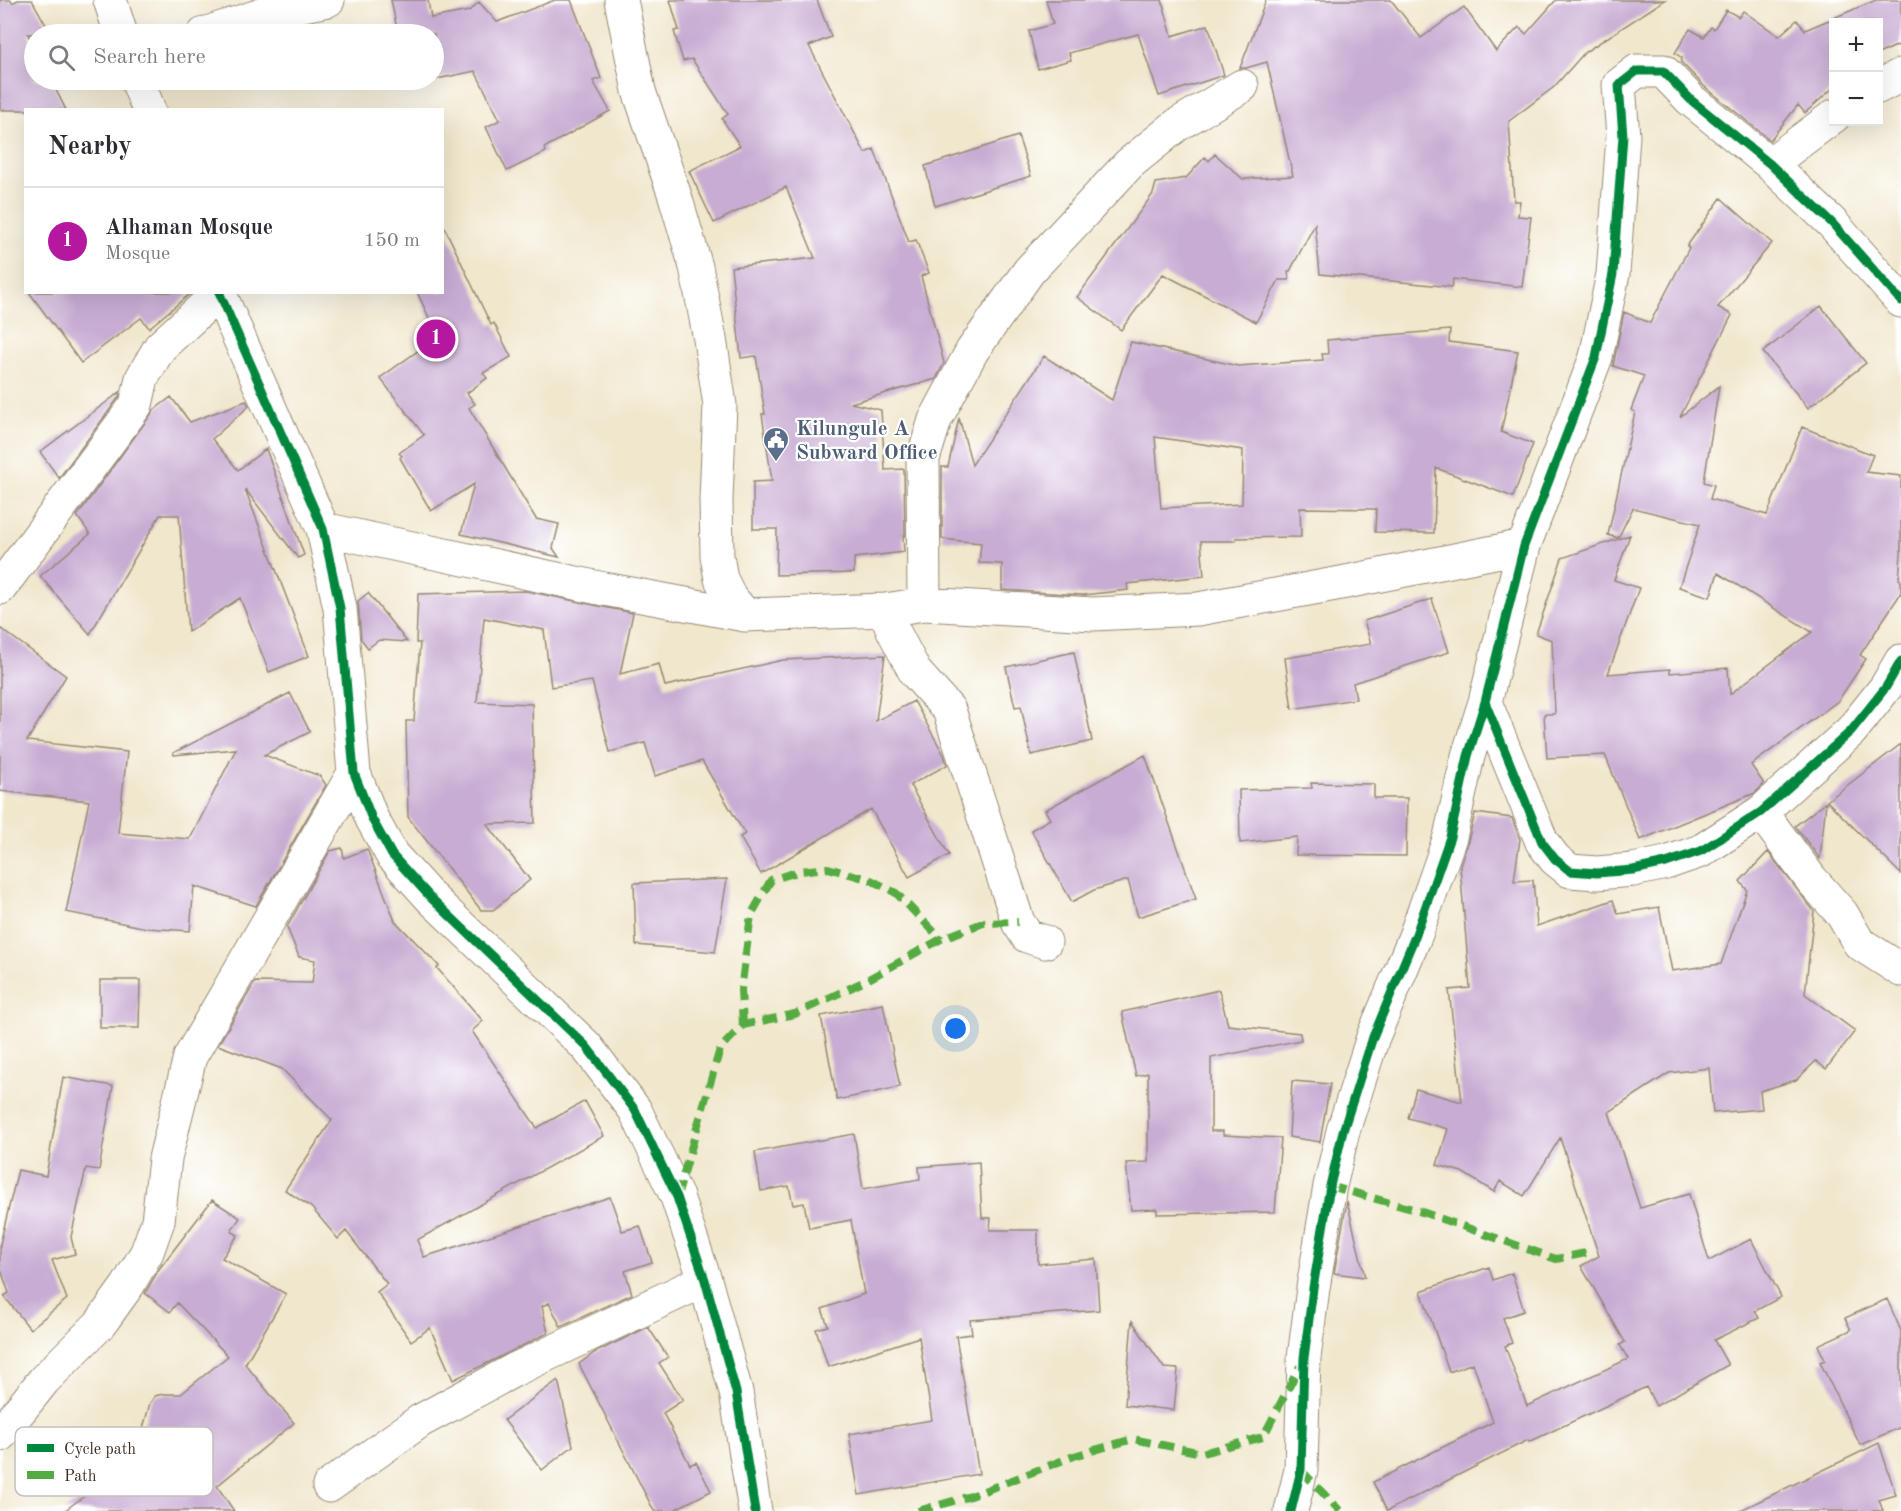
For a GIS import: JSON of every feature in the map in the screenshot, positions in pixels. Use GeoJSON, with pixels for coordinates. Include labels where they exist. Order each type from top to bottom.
{"type":"FeatureCollection","features":[{"type":"Feature","properties":{"kind":"street"},"geometry":{"type":"LineString","coordinates":[[110,0],[118,24]]}},
{"type":"Feature","properties":{"kind":"street"},"geometry":{"type":"LineString","coordinates":[[621,0],[639,91],[696,267],[720,405],[716,499],[717,556],[721,579],[730,597],[745,615]]}},
{"type":"Feature","properties":{"kind":"street"},"geometry":{"type":"LineString","coordinates":[[234,24],[273,11],[319,1]]}},
{"type":"Feature","properties":{"kind":"street"},"geometry":{"type":"LineString","coordinates":[[1291,1511],[1301,1470],[1304,1358],[1330,1186],[1343,1131],[1373,1037],[1416,934],[1450,837],[1468,756],[1485,702],[1524,546],[1596,357],[1613,274],[1623,136],[1619,85],[1636,71],[1663,70],[1691,100],[1770,164],[1832,223],[1901,301]]}},
{"type":"Feature","properties":{"kind":"street"},"geometry":{"type":"LineString","coordinates":[[1883,84],[1901,75]]}},
{"type":"Feature","properties":{"kind":"street"},"geometry":{"type":"LineString","coordinates":[[924,604],[923,459],[936,420],[972,351],[1029,272],[1129,164],[1177,125],[1242,86]]}},
{"type":"Feature","properties":{"kind":"street"},"geometry":{"type":"LineString","coordinates":[[141,90],[148,108]]}},
{"type":"Feature","properties":{"kind":"street"},"geometry":{"type":"LineString","coordinates":[[1770,164],[1829,119]]}},
{"type":"Feature","properties":{"kind":"street"},"geometry":{"type":"LineString","coordinates":[[0,588],[136,405],[142,378],[160,347],[218,294]]}},
{"type":"Feature","properties":{"kind":"street"},"geometry":{"type":"LineString","coordinates":[[219,294],[323,529],[340,608],[354,773],[372,819],[392,855],[431,898],[586,1046],[635,1110],[677,1197],[705,1280],[736,1392],[755,1511]]}},
{"type":"Feature","properties":{"kind":"street"},"geometry":{"type":"LineString","coordinates":[[323,529],[604,590],[745,615],[885,610],[924,604],[1093,614],[1198,609],[1353,581],[1524,546]]}},
{"type":"Feature","properties":{"kind":"street"},"geometry":{"type":"LineString","coordinates":[[885,610],[915,672],[949,710],[1018,922],[1028,936],[1045,942]]}},
{"type":"Feature","properties":{"kind":"street"},"geometry":{"type":"LineString","coordinates":[[1485,702],[1542,842],[1555,859],[1570,871],[1597,873],[1633,870],[1666,863],[1701,851],[1761,812],[1851,731],[1886,687],[1901,661]]}},
{"type":"Feature","properties":{"kind":"street"},"geometry":{"type":"LineString","coordinates":[[0,1435],[44,1380],[100,1324],[129,1286],[147,1252],[158,1221],[165,1159],[190,1057],[354,773]]}},
{"type":"Feature","properties":{"kind":"street"},"geometry":{"type":"LineString","coordinates":[[1761,812],[1811,879],[1842,914],[1859,943],[1901,970]]}},
{"type":"Feature","properties":{"kind":"street"},"geometry":{"type":"LineString","coordinates":[[329,1486],[420,1420],[514,1371],[705,1280]]}},
{"type":"Feature","properties":{"kind":"building"},"geometry":{"type":"Polygon","coordinates":[[[0,0],[11,0],[12,3],[18,0],[32,0],[45,24],[24,24],[24,90],[56,90],[65,108],[0,110],[0,0]]]}},
{"type":"Feature","properties":{"kind":"building"},"geometry":{"type":"Polygon","coordinates":[[[391,0],[428,0],[431,18],[469,11],[479,2],[497,22],[555,0],[571,0],[601,78],[593,81],[610,111],[544,148],[546,152],[507,171],[486,127],[500,120],[475,71],[444,78],[444,24],[396,24],[391,0]]]}},
{"type":"Feature","properties":{"kind":"building"},"geometry":{"type":"Polygon","coordinates":[[[670,0],[817,0],[831,37],[809,46],[865,153],[874,149],[909,242],[916,240],[929,273],[921,276],[944,363],[936,379],[851,403],[881,410],[885,470],[904,469],[904,552],[854,558],[854,573],[776,575],[777,529],[753,529],[753,482],[772,481],[756,356],[741,358],[731,267],[815,258],[786,187],[714,223],[689,171],[740,146],[722,119],[728,114],[692,59],[683,61],[674,31],[679,30],[670,0]]]}},
{"type":"Feature","properties":{"kind":"building"},"geometry":{"type":"Polygon","coordinates":[[[1046,0],[1162,0],[1172,36],[1208,25],[1224,75],[1159,96],[1138,34],[1069,53],[1071,60],[1038,69],[1029,31],[1053,24],[1046,0]]]}},
{"type":"Feature","properties":{"kind":"building"},"geometry":{"type":"Polygon","coordinates":[[[1266,0],[1391,0],[1421,38],[1464,7],[1496,51],[1519,27],[1526,34],[1556,0],[1665,0],[1585,52],[1554,87],[1509,121],[1514,201],[1520,201],[1518,216],[1531,217],[1522,287],[1453,279],[1452,287],[1320,274],[1315,224],[1288,271],[1289,280],[1279,280],[1256,322],[1163,274],[1121,330],[1077,297],[1153,194],[1156,183],[1186,178],[1205,157],[1209,161],[1215,154],[1243,179],[1293,176],[1267,62],[1240,68],[1266,0]]]}},
{"type":"Feature","properties":{"kind":"building"},"geometry":{"type":"Polygon","coordinates":[[[1876,0],[1901,0],[1901,44],[1883,52],[1883,18],[1833,18],[1876,0]]]}},
{"type":"Feature","properties":{"kind":"building"},"geometry":{"type":"Polygon","coordinates":[[[1726,10],[1739,17],[1743,11],[1779,36],[1797,20],[1805,30],[1829,20],[1829,92],[1805,113],[1798,105],[1770,140],[1704,86],[1681,62],[1682,58],[1675,53],[1690,29],[1704,37],[1711,27],[1714,29],[1726,10]]]}},
{"type":"Feature","properties":{"kind":"building"},"geometry":{"type":"Polygon","coordinates":[[[1018,136],[1031,176],[935,206],[925,166],[1018,136]]]}},
{"type":"Feature","properties":{"kind":"building"},"geometry":{"type":"Polygon","coordinates":[[[1721,198],[1772,243],[1718,307],[1732,315],[1680,417],[1719,386],[1704,482],[1714,485],[1710,499],[1767,515],[1802,427],[1873,455],[1866,472],[1901,476],[1899,579],[1901,593],[1860,655],[1866,659],[1838,701],[1751,765],[1764,784],[1755,793],[1640,840],[1605,755],[1547,758],[1544,714],[1555,714],[1552,640],[1536,634],[1562,558],[1630,535],[1614,580],[1639,588],[1608,674],[1670,669],[1670,673],[1728,668],[1730,694],[1812,632],[1718,573],[1710,597],[1679,587],[1700,524],[1633,508],[1618,538],[1608,535],[1635,412],[1631,410],[1644,376],[1613,366],[1624,312],[1650,323],[1689,248],[1687,246],[1721,198]]]}},
{"type":"Feature","properties":{"kind":"building"},"geometry":{"type":"Polygon","coordinates":[[[444,226],[491,325],[494,323],[511,357],[483,373],[487,378],[467,393],[475,404],[469,408],[536,519],[559,524],[553,548],[559,557],[461,534],[474,484],[431,511],[400,458],[402,456],[399,453],[424,435],[380,378],[433,340],[425,329],[432,324],[418,294],[444,294],[444,226]]]}},
{"type":"Feature","properties":{"kind":"building"},"geometry":{"type":"Polygon","coordinates":[[[30,294],[190,294],[149,328],[141,318],[81,363],[30,294]]]}},
{"type":"Feature","properties":{"kind":"building"},"geometry":{"type":"Polygon","coordinates":[[[1821,306],[1866,363],[1808,408],[1763,352],[1821,306]]]}},
{"type":"Feature","properties":{"kind":"building"},"geometry":{"type":"Polygon","coordinates":[[[1450,330],[1449,342],[1518,351],[1501,432],[1533,444],[1513,497],[1436,468],[1434,533],[1375,532],[1376,509],[1300,508],[1301,537],[1201,541],[1204,576],[1127,584],[1128,590],[1083,595],[1002,590],[1002,564],[979,563],[981,543],[942,539],[942,467],[948,467],[959,418],[972,465],[1044,356],[1112,400],[1131,342],[1238,366],[1323,360],[1322,354],[1328,354],[1327,340],[1450,330]],[[1155,437],[1161,508],[1242,504],[1243,450],[1155,437]]]}},
{"type":"Feature","properties":{"kind":"building"},"geometry":{"type":"Polygon","coordinates":[[[120,392],[119,397],[59,478],[40,452],[120,392]]]}},
{"type":"Feature","properties":{"kind":"building"},"geometry":{"type":"Polygon","coordinates":[[[171,397],[190,422],[246,401],[249,406],[212,439],[238,470],[266,449],[304,555],[298,558],[245,489],[309,656],[269,672],[240,598],[188,632],[179,515],[160,515],[90,634],[40,576],[90,534],[77,516],[154,410],[171,397]]]}},
{"type":"Feature","properties":{"kind":"building"},"geometry":{"type":"Polygon","coordinates":[[[526,591],[633,613],[620,674],[659,664],[665,686],[783,660],[885,655],[876,721],[914,701],[944,755],[947,765],[910,785],[949,855],[909,877],[871,809],[761,874],[740,837],[745,834],[702,761],[655,776],[645,743],[610,752],[592,681],[551,687],[544,630],[484,618],[477,702],[532,704],[535,823],[487,824],[530,880],[493,910],[481,910],[408,817],[406,721],[414,721],[420,643],[416,643],[418,594],[526,591]]]}},
{"type":"Feature","properties":{"kind":"building"},"geometry":{"type":"Polygon","coordinates":[[[368,593],[407,642],[379,640],[368,648],[361,639],[358,601],[368,593]]]}},
{"type":"Feature","properties":{"kind":"building"},"geometry":{"type":"Polygon","coordinates":[[[1432,599],[1449,652],[1353,683],[1356,699],[1292,709],[1285,658],[1371,644],[1364,621],[1432,599]]]}},
{"type":"Feature","properties":{"kind":"building"},"geometry":{"type":"Polygon","coordinates":[[[0,628],[66,676],[27,741],[127,752],[118,833],[190,839],[236,749],[174,755],[173,753],[290,693],[310,732],[264,755],[320,776],[326,785],[256,906],[194,886],[190,931],[147,928],[66,912],[89,801],[0,791],[0,628]]]}},
{"type":"Feature","properties":{"kind":"building"},"geometry":{"type":"Polygon","coordinates":[[[1074,652],[1092,741],[1031,755],[1021,706],[1015,707],[1006,667],[1074,652]]]}},
{"type":"Feature","properties":{"kind":"building"},"geometry":{"type":"Polygon","coordinates":[[[1901,744],[1901,874],[1827,801],[1901,744]]]}},
{"type":"Feature","properties":{"kind":"building"},"geometry":{"type":"Polygon","coordinates":[[[1145,755],[1196,899],[1138,917],[1128,880],[1094,890],[1072,902],[1031,830],[1050,819],[1045,810],[1145,755]]]}},
{"type":"Feature","properties":{"kind":"building"},"geometry":{"type":"Polygon","coordinates":[[[1311,783],[1374,784],[1374,798],[1407,798],[1406,856],[1296,855],[1297,837],[1240,843],[1239,790],[1312,788],[1311,783]]]}},
{"type":"Feature","properties":{"kind":"building"},"geometry":{"type":"Polygon","coordinates":[[[1826,802],[1820,859],[1795,826],[1826,802]]]}},
{"type":"Feature","properties":{"kind":"building"},"geometry":{"type":"Polygon","coordinates":[[[1475,813],[1512,818],[1520,839],[1514,881],[1533,880],[1537,926],[1613,900],[1618,914],[1659,907],[1672,971],[1721,964],[1747,890],[1740,881],[1768,852],[1814,911],[1805,994],[1855,1031],[1826,1069],[1816,1061],[1796,1080],[1760,1091],[1762,1109],[1713,1113],[1709,1068],[1669,1073],[1609,1112],[1640,1208],[1689,1194],[1709,1261],[1751,1239],[1781,1297],[1755,1311],[1759,1318],[1714,1340],[1728,1365],[1656,1406],[1646,1387],[1529,1442],[1528,1440],[1387,1511],[1373,1482],[1493,1422],[1473,1363],[1449,1372],[1421,1291],[1489,1267],[1493,1280],[1512,1273],[1524,1311],[1503,1318],[1512,1343],[1505,1346],[1527,1406],[1628,1359],[1620,1345],[1625,1342],[1581,1266],[1599,1256],[1560,1138],[1524,1196],[1500,1181],[1494,1192],[1462,1172],[1437,1165],[1448,1129],[1408,1118],[1416,1089],[1462,1102],[1449,990],[1470,988],[1460,866],[1475,813]]]}},
{"type":"Feature","properties":{"kind":"building"},"geometry":{"type":"Polygon","coordinates":[[[342,848],[344,858],[367,849],[395,921],[439,966],[437,968],[483,1021],[472,1031],[537,1128],[585,1101],[604,1136],[417,1240],[424,1257],[610,1197],[622,1231],[640,1226],[652,1262],[625,1271],[632,1294],[561,1327],[549,1303],[542,1306],[548,1333],[453,1380],[430,1328],[411,1341],[377,1292],[387,1284],[346,1231],[338,1239],[311,1207],[285,1190],[332,1120],[282,1069],[218,1045],[255,982],[312,983],[315,960],[299,957],[287,927],[330,851],[342,848]]]}},
{"type":"Feature","properties":{"kind":"building"},"geometry":{"type":"Polygon","coordinates":[[[727,879],[715,952],[636,945],[634,883],[727,879]]]}},
{"type":"Feature","properties":{"kind":"building"},"geometry":{"type":"Polygon","coordinates":[[[100,980],[140,980],[139,1028],[100,1028],[100,980]]]}},
{"type":"Feature","properties":{"kind":"building"},"geometry":{"type":"Polygon","coordinates":[[[1219,990],[1228,1025],[1300,1033],[1301,1040],[1211,1058],[1211,1131],[1223,1131],[1223,1135],[1281,1138],[1275,1212],[1157,1214],[1157,1209],[1131,1210],[1126,1163],[1148,1162],[1148,1073],[1136,1076],[1122,1012],[1219,990]]]}},
{"type":"Feature","properties":{"kind":"building"},"geometry":{"type":"Polygon","coordinates":[[[883,1004],[900,1087],[837,1100],[821,1016],[883,1004]]]}},
{"type":"Feature","properties":{"kind":"building"},"geometry":{"type":"Polygon","coordinates":[[[63,1077],[113,1086],[99,1170],[86,1168],[71,1237],[75,1254],[52,1260],[67,1299],[30,1329],[4,1296],[9,1293],[0,1267],[0,1244],[18,1170],[46,1176],[63,1077]]]}},
{"type":"Feature","properties":{"kind":"building"},"geometry":{"type":"Polygon","coordinates":[[[1292,1081],[1330,1084],[1320,1142],[1289,1137],[1292,1081]]]}},
{"type":"Feature","properties":{"kind":"building"},"geometry":{"type":"Polygon","coordinates":[[[854,1134],[863,1189],[920,1179],[919,1167],[979,1162],[982,1218],[991,1218],[990,1230],[1038,1230],[1038,1264],[1096,1259],[1099,1310],[970,1320],[972,1334],[956,1336],[979,1474],[859,1495],[849,1434],[932,1420],[919,1337],[828,1367],[816,1329],[828,1326],[822,1309],[864,1294],[851,1220],[809,1228],[804,1203],[793,1205],[789,1186],[761,1191],[755,1152],[854,1134]]]}},
{"type":"Feature","properties":{"kind":"building"},"geometry":{"type":"Polygon","coordinates":[[[212,1200],[240,1218],[231,1231],[238,1235],[222,1258],[286,1294],[245,1364],[294,1423],[217,1486],[234,1511],[64,1511],[84,1496],[213,1496],[213,1427],[143,1427],[150,1403],[155,1396],[181,1394],[228,1356],[177,1303],[170,1312],[145,1293],[159,1269],[212,1200]]]}},
{"type":"Feature","properties":{"kind":"building"},"geometry":{"type":"Polygon","coordinates":[[[1347,1201],[1365,1277],[1334,1273],[1347,1201]]]}},
{"type":"Feature","properties":{"kind":"building"},"geometry":{"type":"Polygon","coordinates":[[[1887,1299],[1901,1331],[1901,1427],[1860,1445],[1820,1362],[1825,1360],[1818,1345],[1851,1330],[1845,1318],[1887,1299]]]}},
{"type":"Feature","properties":{"kind":"building"},"geometry":{"type":"Polygon","coordinates":[[[1132,1321],[1164,1368],[1178,1369],[1174,1410],[1125,1405],[1132,1321]]]}},
{"type":"Feature","properties":{"kind":"building"},"geometry":{"type":"Polygon","coordinates":[[[648,1327],[668,1357],[659,1363],[683,1400],[663,1413],[690,1465],[696,1462],[711,1491],[672,1511],[654,1511],[579,1364],[594,1353],[648,1327]]]}},
{"type":"Feature","properties":{"kind":"building"},"geometry":{"type":"Polygon","coordinates":[[[558,1380],[573,1446],[542,1470],[504,1420],[558,1380]]]}},
{"type":"Feature","properties":{"kind":"building"},"geometry":{"type":"Polygon","coordinates":[[[1879,1443],[1896,1495],[1879,1500],[1883,1511],[1739,1511],[1879,1443]]]}},
{"type":"Feature","properties":{"kind":"marked path"},"geometry":{"type":"LineString","coordinates":[[743,1025],[741,990],[751,915],[771,880],[800,871],[828,868],[871,880],[896,893],[941,939]]}},
{"type":"Feature","properties":{"kind":"marked path"},"geometry":{"type":"LineString","coordinates":[[677,1197],[720,1049],[743,1025],[795,1014],[865,981],[941,939],[983,923],[1018,922]]}},
{"type":"Feature","properties":{"kind":"marked path"},"geometry":{"type":"LineString","coordinates":[[1330,1186],[1419,1211],[1556,1259],[1586,1253]]}},
{"type":"Feature","properties":{"kind":"marked path"},"geometry":{"type":"LineString","coordinates":[[918,1511],[971,1496],[1074,1456],[1133,1439],[1202,1453],[1263,1437],[1300,1366]]}},
{"type":"Feature","properties":{"kind":"marked path"},"geometry":{"type":"LineString","coordinates":[[1301,1470],[1340,1511]]}},
{"type":"Feature","properties":{"kind":"cycle path"},"geometry":{"type":"LineString","coordinates":[[1291,1511],[1301,1470],[1304,1358],[1313,1288],[1330,1186],[1343,1131],[1373,1037],[1416,934],[1450,837],[1468,756],[1485,702],[1524,546],[1596,357],[1613,274],[1623,136],[1619,85],[1637,71],[1663,71],[1691,100],[1770,164],[1832,223],[1901,301]]}},
{"type":"Feature","properties":{"kind":"cycle path"},"geometry":{"type":"LineString","coordinates":[[220,294],[323,529],[340,608],[354,773],[372,819],[392,855],[431,898],[586,1046],[635,1110],[677,1197],[705,1280],[736,1392],[755,1511]]}},
{"type":"Feature","properties":{"kind":"cycle path"},"geometry":{"type":"LineString","coordinates":[[1485,702],[1542,842],[1555,859],[1570,871],[1597,873],[1633,870],[1666,863],[1701,851],[1761,812],[1851,731],[1886,687],[1901,661]]}},
{"type":"Feature","properties":{"kind":"place","name":"Alhaman Mosque"},"geometry":{"type":"Point","coordinates":[436,339]}},
{"type":"Feature","properties":{"kind":"place","name":"Kilungule A Subward Office"},"geometry":{"type":"Point","coordinates":[776,463]}}]}
